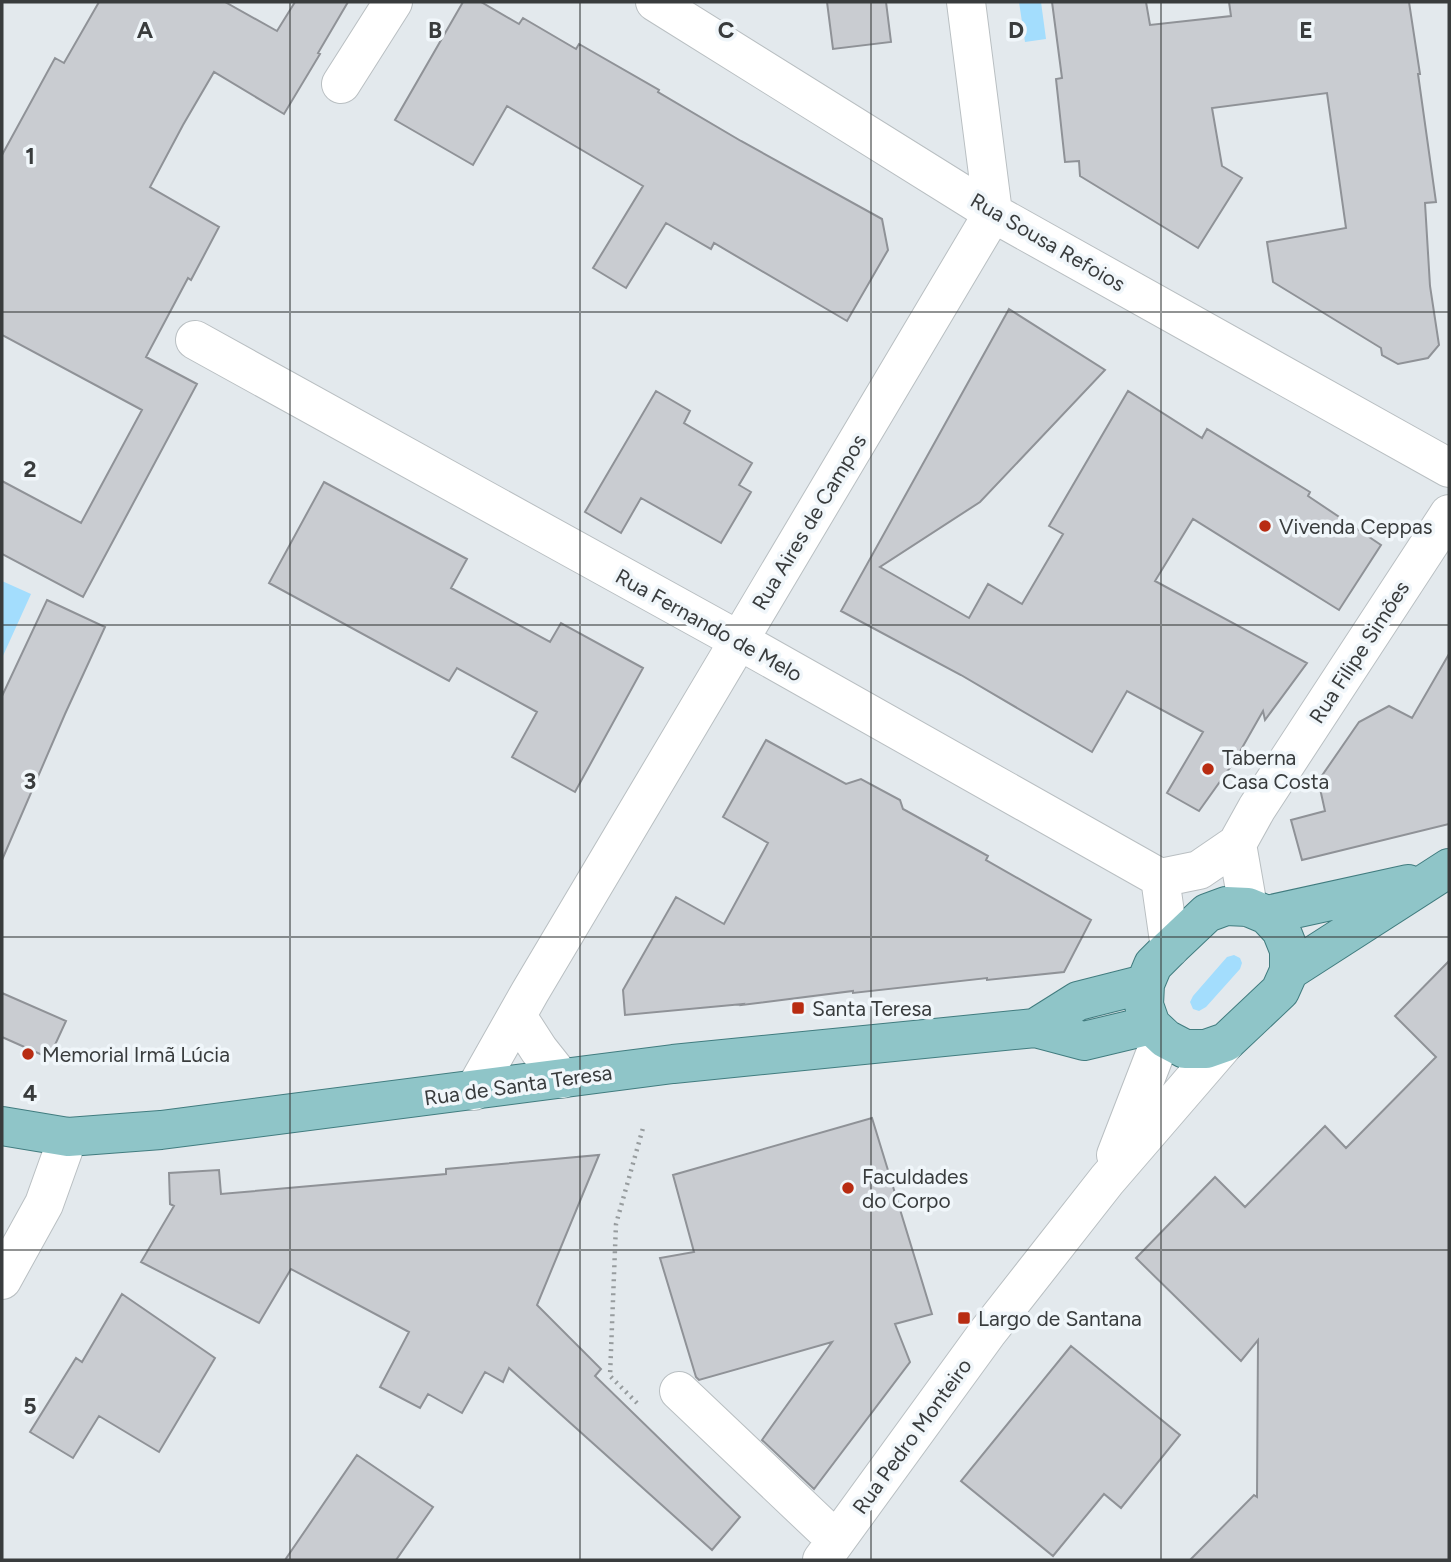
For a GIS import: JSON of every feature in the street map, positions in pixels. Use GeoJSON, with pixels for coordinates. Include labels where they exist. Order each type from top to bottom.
{"type":"FeatureCollection","features":[{"type":"Feature","properties":{"kind":"main road"},"geometry":{"type":"LineString","coordinates":[[1257,911],[1281,930],[1289,950],[1289,971],[1280,991],[1226,1042],[1206,1049],[1185,1049],[1166,1040],[1157,1030],[1144,1005],[1145,984],[1153,965],[1207,914],[1226,906],[1257,911],[1441,873]]}},
{"type":"Feature","properties":{"kind":"main road"},"geometry":{"type":"LineString","coordinates":[[1289,971],[1441,873]]}},
{"type":"Feature","properties":{"kind":"main road","name":"Rua de Santa Teresa"},"geometry":{"type":"LineString","coordinates":[[1035,1028],[1078,1001],[1145,984]]}},
{"type":"Feature","properties":{"kind":"main road","name":"Rua de Santa Teresa"},"geometry":{"type":"LineString","coordinates":[[2,1126],[68,1137],[161,1130],[673,1064],[1035,1028],[1084,1041],[1157,1030]]}},
{"type":"Feature","properties":{"kind":"street"},"geometry":{"type":"LineString","coordinates":[[341,85],[393,2]]}},
{"type":"Feature","properties":{"kind":"street","name":"Rua Sousa Refoios"},"geometry":{"type":"LineString","coordinates":[[655,2],[993,213],[1449,468]]}},
{"type":"Feature","properties":{"kind":"street"},"geometry":{"type":"LineString","coordinates":[[967,2],[993,213]]}},
{"type":"Feature","properties":{"kind":"street","name":"Rua Aires de Campos"},"geometry":{"type":"LineString","coordinates":[[474,1091],[738,640],[993,213]]}},
{"type":"Feature","properties":{"kind":"street","name":"Rua Fernando de Melo"},"geometry":{"type":"LineString","coordinates":[[195,340],[738,640],[1160,878]]}},
{"type":"Feature","properties":{"kind":"street","name":"Rua Filipe Simões"},"geometry":{"type":"LineString","coordinates":[[1237,844],[1257,808],[1449,514]]}},
{"type":"Feature","properties":{"kind":"street"},"geometry":{"type":"LineString","coordinates":[[1170,948],[1160,878],[1199,870],[1237,844],[1257,911]]}},
{"type":"Feature","properties":{"kind":"street"},"geometry":{"type":"LineString","coordinates":[[517,1016],[562,1079]]}},
{"type":"Feature","properties":{"kind":"street"},"geometry":{"type":"LineString","coordinates":[[1107,1180],[1157,1030]]}},
{"type":"Feature","properties":{"kind":"street"},"geometry":{"type":"LineString","coordinates":[[1107,1180],[1226,1042]]}},
{"type":"Feature","properties":{"kind":"street"},"geometry":{"type":"LineString","coordinates":[[2,1280],[44,1204],[68,1137]]}},
{"type":"Feature","properties":{"kind":"street","name":"Rua Pedro Monteiro"},"geometry":{"type":"LineString","coordinates":[[829,1550],[987,1333],[1107,1180]]}},
{"type":"Feature","properties":{"kind":"street"},"geometry":{"type":"LineString","coordinates":[[679,1391],[829,1550]]}},
{"type":"Feature","properties":{"kind":"path"},"geometry":{"type":"LineString","coordinates":[[638,1404],[610,1376],[616,1224],[643,1128]]}},
{"type":"Feature","properties":{"kind":"shaded area"},"geometry":{"type":"Polygon","coordinates":[[[1019,2],[1041,2],[1046,39],[1025,42],[1019,2]]]}},
{"type":"Feature","properties":{"kind":"shaded area"},"geometry":{"type":"Polygon","coordinates":[[[2,581],[31,594],[2,658],[2,581]]]}},
{"type":"Feature","properties":{"kind":"shaded area"},"geometry":{"type":"Polygon","coordinates":[[[1234,955],[1240,958],[1240,969],[1206,1007],[1199,1011],[1193,1009],[1190,1002],[1193,996],[1227,957],[1234,955]]]}},
{"type":"Feature","properties":{"kind":"building"},"geometry":{"type":"Polygon","coordinates":[[[99,2],[225,2],[277,31],[295,2],[348,2],[284,114],[214,72],[150,187],[219,227],[146,357],[197,384],[83,597],[2,554],[2,481],[81,523],[142,410],[2,335],[2,155],[55,58],[64,63],[99,2]]]}},
{"type":"Feature","properties":{"kind":"building"},"geometry":{"type":"Polygon","coordinates":[[[463,2],[481,2],[519,24],[523,18],[576,49],[579,44],[741,141],[882,219],[888,250],[847,321],[714,243],[711,249],[666,223],[626,288],[593,268],[643,186],[507,106],[473,165],[395,120],[463,2]]]}},
{"type":"Feature","properties":{"kind":"building"},"geometry":{"type":"Polygon","coordinates":[[[827,2],[886,2],[891,42],[833,49],[827,2]]]}},
{"type":"Feature","properties":{"kind":"building"},"geometry":{"type":"Polygon","coordinates":[[[1052,2],[1146,2],[1150,25],[1231,16],[1229,2],[1409,2],[1436,202],[1425,203],[1430,286],[1439,345],[1428,358],[1398,364],[1382,355],[1381,348],[1273,282],[1267,242],[1346,228],[1327,93],[1212,108],[1222,166],[1242,178],[1198,248],[1080,176],[1079,161],[1065,162],[1056,79],[1062,78],[1052,2]]]}},
{"type":"Feature","properties":{"kind":"building"},"geometry":{"type":"Polygon","coordinates":[[[1009,309],[1105,370],[980,502],[880,567],[969,618],[988,584],[1022,604],[1063,534],[1049,526],[1128,391],[1202,438],[1207,429],[1310,492],[1308,496],[1381,545],[1339,610],[1193,519],[1155,581],[1307,663],[1265,720],[1263,711],[1234,762],[1199,811],[1167,793],[1203,732],[1127,691],[1092,752],[961,675],[841,611],[1009,309]]]}},
{"type":"Feature","properties":{"kind":"building"},"geometry":{"type":"Polygon","coordinates":[[[656,391],[690,411],[684,423],[752,463],[739,485],[751,492],[721,543],[641,498],[621,533],[585,512],[656,391]]]}},
{"type":"Feature","properties":{"kind":"building"},"geometry":{"type":"Polygon","coordinates":[[[324,482],[467,559],[451,588],[550,642],[561,623],[643,668],[575,792],[512,757],[537,712],[457,668],[449,681],[269,583],[324,482]]]}},
{"type":"Feature","properties":{"kind":"building"},"geometry":{"type":"Polygon","coordinates":[[[47,600],[105,627],[2,860],[2,696],[47,600]]]}},
{"type":"Feature","properties":{"kind":"building"},"geometry":{"type":"Polygon","coordinates":[[[1449,654],[1449,824],[1302,860],[1291,820],[1325,811],[1319,784],[1321,777],[1359,722],[1389,706],[1412,718],[1449,654]]]}},
{"type":"Feature","properties":{"kind":"building"},"geometry":{"type":"Polygon","coordinates":[[[766,740],[846,784],[861,779],[900,800],[903,809],[988,856],[986,860],[1091,920],[1064,972],[625,1015],[623,990],[676,897],[724,924],[768,843],[723,817],[766,740]]]}},
{"type":"Feature","properties":{"kind":"building"},"geometry":{"type":"Polygon","coordinates":[[[1449,961],[1449,1560],[1190,1560],[1254,1495],[1257,1497],[1258,1340],[1241,1361],[1136,1258],[1215,1177],[1245,1207],[1325,1126],[1346,1148],[1436,1057],[1395,1016],[1449,961]]]}},
{"type":"Feature","properties":{"kind":"building"},"geometry":{"type":"Polygon","coordinates":[[[2,993],[66,1021],[49,1058],[2,1037],[2,993]]]}},
{"type":"Feature","properties":{"kind":"building"},"geometry":{"type":"Polygon","coordinates":[[[872,1118],[932,1314],[895,1324],[910,1362],[814,1489],[762,1440],[832,1342],[699,1380],[660,1258],[694,1252],[673,1175],[872,1118]]]}},
{"type":"Feature","properties":{"kind":"building"},"geometry":{"type":"Polygon","coordinates":[[[599,1155],[537,1305],[601,1369],[595,1376],[740,1517],[712,1550],[509,1368],[503,1382],[485,1372],[462,1413],[428,1394],[420,1408],[380,1387],[409,1332],[291,1269],[259,1323],[141,1262],[174,1206],[170,1204],[169,1173],[219,1170],[221,1194],[446,1174],[446,1169],[599,1155]]]}},
{"type":"Feature","properties":{"kind":"building"},"geometry":{"type":"Polygon","coordinates":[[[122,1294],[215,1358],[159,1452],[99,1416],[73,1458],[30,1432],[76,1358],[82,1362],[122,1294]]]}},
{"type":"Feature","properties":{"kind":"building"},"geometry":{"type":"Polygon","coordinates":[[[1071,1346],[1180,1435],[1121,1508],[1104,1494],[1053,1556],[961,1481],[1071,1346]]]}},
{"type":"Feature","properties":{"kind":"building"},"geometry":{"type":"Polygon","coordinates":[[[357,1455],[433,1507],[396,1560],[285,1560],[357,1455]]]}},
{"type":"Feature","properties":{"kind":"place","name":"Vivenda Ceppas"},"geometry":{"type":"Point","coordinates":[1265,526]}},
{"type":"Feature","properties":{"kind":"place","name":"Taberna Casa Costa"},"geometry":{"type":"Point","coordinates":[1208,769]}},
{"type":"Feature","properties":{"kind":"place","name":"Santa Teresa"},"geometry":{"type":"Point","coordinates":[798,1008]}},
{"type":"Feature","properties":{"kind":"place","name":"Memorial Irmã Lúcia"},"geometry":{"type":"Point","coordinates":[28,1054]}},
{"type":"Feature","properties":{"kind":"place","name":"Faculdades do Corpo"},"geometry":{"type":"Point","coordinates":[848,1188]}},
{"type":"Feature","properties":{"kind":"place","name":"Largo de Santana"},"geometry":{"type":"Point","coordinates":[964,1318]}}]}
